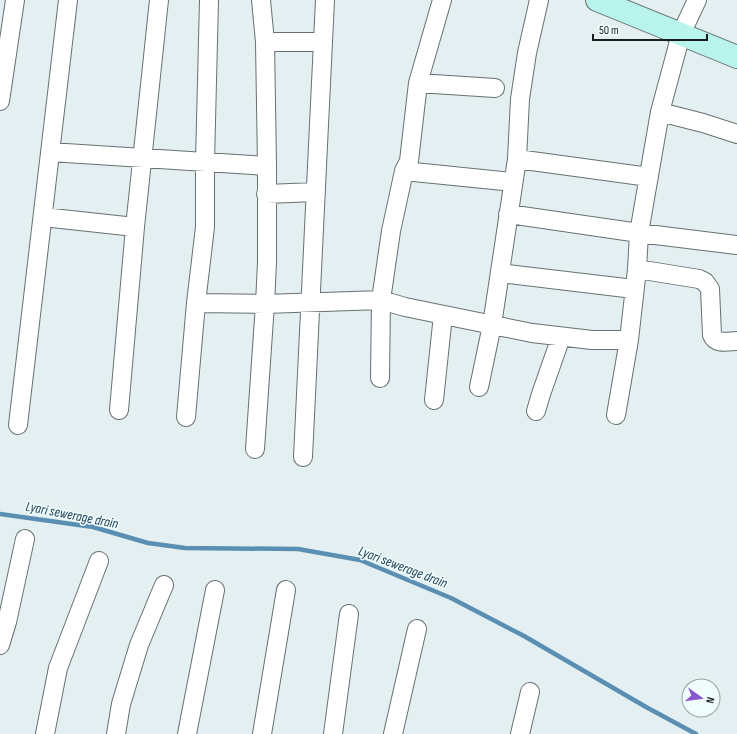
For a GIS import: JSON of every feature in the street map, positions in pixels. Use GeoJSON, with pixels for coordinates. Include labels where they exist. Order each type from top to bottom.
{"type":"FeatureCollection","features":[{"type":"Feature","properties":{"kind":"street"},"geometry":{"type":"LineString","coordinates":[[0,101],[6,24],[15,0]]}},
{"type":"Feature","properties":{"kind":"street"},"geometry":{"type":"LineString","coordinates":[[18,425],[68,0]]}},
{"type":"Feature","properties":{"kind":"street"},"geometry":{"type":"LineString","coordinates":[[119,410],[135,227],[159,0]]}},
{"type":"Feature","properties":{"kind":"street"},"geometry":{"type":"LineString","coordinates":[[186,417],[196,303],[205,227],[205,162],[210,0]]}},
{"type":"Feature","properties":{"kind":"street"},"geometry":{"type":"LineString","coordinates":[[255,449],[265,304],[266,262],[267,166],[265,42],[261,0]]}},
{"type":"Feature","properties":{"kind":"street"},"geometry":{"type":"LineString","coordinates":[[303,458],[325,0]]}},
{"type":"Feature","properties":{"kind":"street"},"geometry":{"type":"LineString","coordinates":[[380,378],[381,300],[391,231],[404,171],[408,160],[418,83],[442,0]]}},
{"type":"Feature","properties":{"kind":"street"},"geometry":{"type":"LineString","coordinates":[[479,387],[492,324],[500,273],[516,159],[520,99],[527,53],[539,0]]}},
{"type":"Feature","properties":{"kind":"street"},"geometry":{"type":"LineString","coordinates":[[616,415],[629,340],[637,269],[639,233],[660,112],[682,34],[697,0]]}},
{"type":"Feature","properties":{"kind":"street"},"geometry":{"type":"LineString","coordinates":[[601,1],[737,57]]}},
{"type":"Feature","properties":{"kind":"street"},"geometry":{"type":"LineString","coordinates":[[265,42],[323,42]]}},
{"type":"Feature","properties":{"kind":"street"},"geometry":{"type":"LineString","coordinates":[[418,83],[495,88]]}},
{"type":"Feature","properties":{"kind":"street"},"geometry":{"type":"LineString","coordinates":[[660,112],[703,123],[737,134]]}},
{"type":"Feature","properties":{"kind":"street"},"geometry":{"type":"LineString","coordinates":[[50,152],[267,166]]}},
{"type":"Feature","properties":{"kind":"street"},"geometry":{"type":"LineString","coordinates":[[516,159],[649,177]]}},
{"type":"Feature","properties":{"kind":"street"},"geometry":{"type":"LineString","coordinates":[[404,171],[513,182]]}},
{"type":"Feature","properties":{"kind":"street"},"geometry":{"type":"LineString","coordinates":[[266,194],[316,192]]}},
{"type":"Feature","properties":{"kind":"street"},"geometry":{"type":"LineString","coordinates":[[508,214],[639,233],[737,245]]}},
{"type":"Feature","properties":{"kind":"street"},"geometry":{"type":"LineString","coordinates":[[43,217],[135,227]]}},
{"type":"Feature","properties":{"kind":"street"},"geometry":{"type":"LineString","coordinates":[[637,269],[698,279],[705,282],[710,289],[712,335],[714,339],[717,342],[737,341]]}},
{"type":"Feature","properties":{"kind":"street"},"geometry":{"type":"LineString","coordinates":[[500,273],[634,289]]}},
{"type":"Feature","properties":{"kind":"street"},"geometry":{"type":"LineString","coordinates":[[196,303],[265,304],[381,300],[405,307],[532,333],[592,340],[629,340]]}},
{"type":"Feature","properties":{"kind":"street"},"geometry":{"type":"LineString","coordinates":[[434,400],[443,315]]}},
{"type":"Feature","properties":{"kind":"street"},"geometry":{"type":"LineString","coordinates":[[536,411],[561,337]]}},
{"type":"Feature","properties":{"kind":"street"},"geometry":{"type":"LineString","coordinates":[[0,645],[7,622],[25,539]]}},
{"type":"Feature","properties":{"kind":"street"},"geometry":{"type":"LineString","coordinates":[[45,734],[58,668],[99,561]]}},
{"type":"Feature","properties":{"kind":"street"},"geometry":{"type":"LineString","coordinates":[[116,734],[121,704],[139,645],[164,585]]}},
{"type":"Feature","properties":{"kind":"street"},"geometry":{"type":"LineString","coordinates":[[187,734],[215,590]]}},
{"type":"Feature","properties":{"kind":"street"},"geometry":{"type":"LineString","coordinates":[[262,734],[286,590]]}},
{"type":"Feature","properties":{"kind":"street"},"geometry":{"type":"LineString","coordinates":[[333,734],[348,614]]}},
{"type":"Feature","properties":{"kind":"street"},"geometry":{"type":"LineString","coordinates":[[393,734],[417,629]]}},
{"type":"Feature","properties":{"kind":"street"},"geometry":{"type":"LineString","coordinates":[[520,734],[530,692]]}},
{"type":"Feature","properties":{"kind":"waterway","name":"Lyari sewerage drain"},"geometry":{"type":"LineString","coordinates":[[0,514],[93,527],[148,543],[185,548],[298,549],[360,560],[451,598],[524,636],[646,707],[696,734]]}}]}
